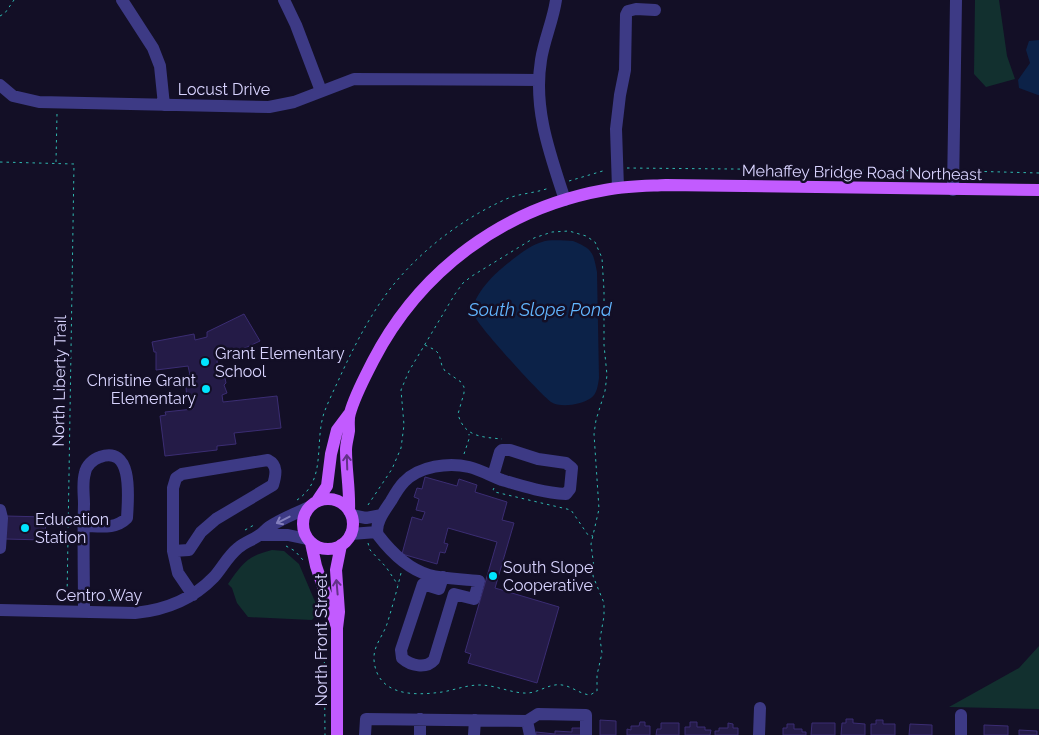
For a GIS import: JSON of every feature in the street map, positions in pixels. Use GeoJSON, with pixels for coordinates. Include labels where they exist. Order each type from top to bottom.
{"type":"FeatureCollection","features":[{"type":"Feature","properties":{"kind":"main road","name":"Mehaffey Bridge Road Northeast"},"geometry":{"type":"LineString","coordinates":[[618,188],[684,186],[1039,190]]}},
{"type":"Feature","properties":{"kind":"main road"},"geometry":{"type":"LineString","coordinates":[[337,628],[309,541],[302,528],[302,521],[312,504],[327,486],[330,454],[337,430],[349,414],[391,328],[411,301],[433,278],[486,236],[521,217],[565,200],[589,193],[618,188]]}},
{"type":"Feature","properties":{"kind":"main road"},"geometry":{"type":"LineString","coordinates":[[309,541],[318,547],[326,549],[341,545],[351,534],[353,526],[350,513],[346,448],[349,414]]}},
{"type":"Feature","properties":{"kind":"main road"},"geometry":{"type":"LineString","coordinates":[[312,504],[332,499],[339,501],[350,513]]}},
{"type":"Feature","properties":{"kind":"main road","name":"North Front Street"},"geometry":{"type":"LineString","coordinates":[[338,735],[337,628],[340,612],[336,570],[341,545]]}},
{"type":"Feature","properties":{"kind":"street"},"geometry":{"type":"LineString","coordinates":[[122,0],[153,48],[160,66],[164,105]]}},
{"type":"Feature","properties":{"kind":"street"},"geometry":{"type":"LineString","coordinates":[[284,0],[296,25],[321,91]]}},
{"type":"Feature","properties":{"kind":"street"},"geometry":{"type":"LineString","coordinates":[[556,0],[541,59],[538,80],[539,106],[543,128],[565,200]]}},
{"type":"Feature","properties":{"kind":"street"},"geometry":{"type":"LineString","coordinates":[[954,190],[956,0]]}},
{"type":"Feature","properties":{"kind":"street"},"geometry":{"type":"LineString","coordinates":[[618,188],[615,168],[616,129],[625,70],[626,15],[628,11],[636,9],[656,10]]}},
{"type":"Feature","properties":{"kind":"street","name":"Locust Drive"},"geometry":{"type":"LineString","coordinates":[[0,85],[13,96],[39,102],[268,107],[288,104],[354,79],[538,80]]}},
{"type":"Feature","properties":{"kind":"street"},"geometry":{"type":"LineString","coordinates":[[454,594],[434,660],[428,666],[405,661],[402,658],[402,650],[424,584],[441,583],[479,581],[474,599],[454,594],[441,583],[430,575],[401,560],[376,532],[378,522],[405,480],[432,468],[445,465],[462,466],[496,477],[540,490],[566,494],[570,489],[572,468],[570,465],[510,450],[502,450],[500,452],[496,477]]}},
{"type":"Feature","properties":{"kind":"street"},"geometry":{"type":"LineString","coordinates":[[83,526],[121,524],[128,518],[129,484],[122,463],[117,457],[106,456],[98,458],[90,464],[84,473],[83,526],[84,612]]}},
{"type":"Feature","properties":{"kind":"street"},"geometry":{"type":"LineString","coordinates":[[173,551],[189,550],[201,532],[216,519],[269,489],[276,477],[273,462],[268,460],[182,474],[176,478],[173,488],[173,551],[178,573],[193,595]]}},
{"type":"Feature","properties":{"kind":"street","name":"Centro Way"},"geometry":{"type":"LineString","coordinates":[[0,610],[136,613],[154,611],[170,606],[193,595],[215,576],[235,550],[243,543],[312,504]]}},
{"type":"Feature","properties":{"kind":"street"},"geometry":{"type":"LineString","coordinates":[[0,510],[2,518],[0,548]]}},
{"type":"Feature","properties":{"kind":"street"},"geometry":{"type":"LineString","coordinates":[[350,513],[366,518],[382,516]]}},
{"type":"Feature","properties":{"kind":"street"},"geometry":{"type":"LineString","coordinates":[[351,534],[376,532]]}},
{"type":"Feature","properties":{"kind":"street","name":"Centro Way"},"geometry":{"type":"LineString","coordinates":[[260,535],[288,534],[309,541]]}},
{"type":"Feature","properties":{"kind":"street"},"geometry":{"type":"LineString","coordinates":[[760,708],[760,735]]}},
{"type":"Feature","properties":{"kind":"street"},"geometry":{"type":"LineString","coordinates":[[365,735],[366,719],[528,721],[538,714],[586,715],[586,735]]}},
{"type":"Feature","properties":{"kind":"street"},"geometry":{"type":"LineString","coordinates":[[961,715],[961,735]]}},
{"type":"Feature","properties":{"kind":"street"},"geometry":{"type":"LineString","coordinates":[[420,720],[420,735]]}},
{"type":"Feature","properties":{"kind":"street"},"geometry":{"type":"LineString","coordinates":[[474,735],[475,720]]}},
{"type":"Feature","properties":{"kind":"street"},"geometry":{"type":"LineString","coordinates":[[528,721],[530,735]]}},
{"type":"Feature","properties":{"kind":"path"},"geometry":{"type":"LineString","coordinates":[[0,16],[5,13],[14,0]]}},
{"type":"Feature","properties":{"kind":"path"},"geometry":{"type":"LineString","coordinates":[[0,162],[56,163],[57,113]]}},
{"type":"Feature","properties":{"kind":"path","name":"North Liberty Trail"},"geometry":{"type":"LineString","coordinates":[[56,163],[74,164],[67,600]]}},
{"type":"Feature","properties":{"kind":"path"},"geometry":{"type":"LineString","coordinates":[[560,184],[615,168],[1039,173]]}},
{"type":"Feature","properties":{"kind":"path"},"geometry":{"type":"LineString","coordinates":[[425,344],[439,354],[445,370],[463,385],[464,393],[458,414],[459,419],[469,433],[505,440],[510,445],[510,450]]}},
{"type":"Feature","properties":{"kind":"path"},"geometry":{"type":"LineString","coordinates":[[462,466],[469,433]]}},
{"type":"Feature","properties":{"kind":"path"},"geometry":{"type":"LineString","coordinates":[[496,477],[493,490],[571,510],[588,535],[593,536]]}},
{"type":"Feature","properties":{"kind":"path"},"geometry":{"type":"LineString","coordinates":[[398,585],[402,570]]}},
{"type":"Feature","properties":{"kind":"path"},"geometry":{"type":"LineString","coordinates":[[323,617],[325,632],[325,735]]}},
{"type":"Feature","properties":{"kind":"green space"},"geometry":{"type":"Polygon","coordinates":[[[975,0],[999,0],[1007,56],[1015,79],[986,87],[974,74],[975,0]]]}},
{"type":"Feature","properties":{"kind":"green space"},"geometry":{"type":"Polygon","coordinates":[[[272,550],[284,551],[299,564],[319,611],[312,620],[248,617],[237,603],[232,588],[228,584],[237,571],[251,558],[272,550]]]}},
{"type":"Feature","properties":{"kind":"green space"},"geometry":{"type":"Polygon","coordinates":[[[1039,646],[1039,709],[949,707],[1019,668],[1039,646]]]}},
{"type":"Feature","properties":{"kind":"water"},"geometry":{"type":"Polygon","coordinates":[[[1039,40],[1038,95],[1019,88],[1018,80],[1030,63],[1026,50],[1029,41],[1039,40]]]}},
{"type":"Feature","properties":{"kind":"water","name":"South Slope Pond"},"geometry":{"type":"Polygon","coordinates":[[[546,241],[573,241],[591,252],[597,272],[599,378],[596,392],[591,398],[576,404],[560,405],[551,402],[484,330],[473,313],[473,307],[478,295],[492,277],[526,250],[546,241]]]}},
{"type":"Feature","properties":{"kind":"building","name":"Christine Grant Elementary"},"geometry":{"type":"Polygon","coordinates":[[[244,314],[260,341],[217,361],[218,370],[223,369],[226,383],[224,385],[227,393],[222,395],[223,402],[277,396],[281,428],[234,433],[236,444],[217,446],[217,450],[165,456],[160,416],[166,415],[165,412],[193,409],[191,397],[187,399],[185,376],[190,375],[188,366],[156,370],[156,352],[154,352],[152,342],[194,334],[195,340],[207,337],[207,332],[244,314]]]}},
{"type":"Feature","properties":{"kind":"building","name":"South Slope Cooperative"},"geometry":{"type":"Polygon","coordinates":[[[425,477],[457,486],[459,479],[477,485],[475,492],[507,502],[502,520],[514,523],[495,588],[559,607],[537,683],[468,663],[471,654],[465,652],[497,542],[448,528],[444,543],[448,544],[445,553],[440,552],[437,564],[402,554],[412,517],[422,520],[425,512],[416,510],[419,499],[414,497],[417,488],[422,489],[425,477]]]}},
{"type":"Feature","properties":{"kind":"building","name":"Education Station"},"geometry":{"type":"Polygon","coordinates":[[[6,516],[46,517],[45,540],[5,539],[6,516]]]}},
{"type":"Feature","properties":{"kind":"building"},"geometry":{"type":"Polygon","coordinates":[[[846,719],[853,719],[853,723],[865,724],[865,735],[841,735],[842,723],[846,723],[846,719]]]}},
{"type":"Feature","properties":{"kind":"building"},"geometry":{"type":"Polygon","coordinates":[[[600,720],[616,721],[616,735],[600,735],[600,720]]]}},
{"type":"Feature","properties":{"kind":"building"},"geometry":{"type":"Polygon","coordinates":[[[876,720],[883,720],[883,724],[895,724],[895,735],[871,735],[871,724],[876,724],[876,720]]]}},
{"type":"Feature","properties":{"kind":"building"},"geometry":{"type":"Polygon","coordinates":[[[640,722],[645,722],[645,726],[650,726],[650,735],[627,735],[627,729],[631,730],[631,726],[639,726],[640,722]]]}},
{"type":"Feature","properties":{"kind":"building"},"geometry":{"type":"Polygon","coordinates":[[[690,722],[697,722],[697,727],[705,727],[705,730],[711,730],[710,735],[685,735],[685,727],[690,727],[690,722]]]}},
{"type":"Feature","properties":{"kind":"building"},"geometry":{"type":"Polygon","coordinates":[[[661,723],[679,723],[679,735],[656,735],[657,729],[661,729],[661,723]]]}},
{"type":"Feature","properties":{"kind":"building"},"geometry":{"type":"Polygon","coordinates":[[[728,723],[733,724],[733,728],[738,728],[738,735],[715,735],[715,731],[719,731],[719,728],[728,728],[728,723]]]}},
{"type":"Feature","properties":{"kind":"building"},"geometry":{"type":"Polygon","coordinates":[[[812,723],[835,723],[835,735],[811,735],[812,723]]]}},
{"type":"Feature","properties":{"kind":"building"},"geometry":{"type":"Polygon","coordinates":[[[787,724],[794,724],[794,729],[802,729],[802,732],[806,732],[806,735],[783,735],[783,728],[787,728],[787,724]]]}},
{"type":"Feature","properties":{"kind":"building"},"geometry":{"type":"Polygon","coordinates":[[[910,724],[932,725],[932,735],[909,735],[910,724]]]}},
{"type":"Feature","properties":{"kind":"building"},"geometry":{"type":"Polygon","coordinates":[[[984,725],[1008,726],[1008,735],[984,735],[984,725]]]}},
{"type":"Feature","properties":{"kind":"building"},"geometry":{"type":"Polygon","coordinates":[[[572,728],[582,728],[582,735],[536,735],[536,732],[555,734],[555,731],[572,732],[572,728]]]}},
{"type":"Feature","properties":{"kind":"building"},"geometry":{"type":"Polygon","coordinates":[[[1019,730],[1037,731],[1037,735],[1019,735],[1019,730]]]}},
{"type":"Feature","properties":{"kind":"place","name":"Grant Elementary School"},"geometry":{"type":"Point","coordinates":[205,362]}},
{"type":"Feature","properties":{"kind":"place","name":"Christine Grant Elementary"},"geometry":{"type":"Point","coordinates":[206,389]}},
{"type":"Feature","properties":{"kind":"place","name":"Education Station"},"geometry":{"type":"Point","coordinates":[25,528]}},
{"type":"Feature","properties":{"kind":"place","name":"South Slope Cooperative"},"geometry":{"type":"Point","coordinates":[493,576]}}]}
